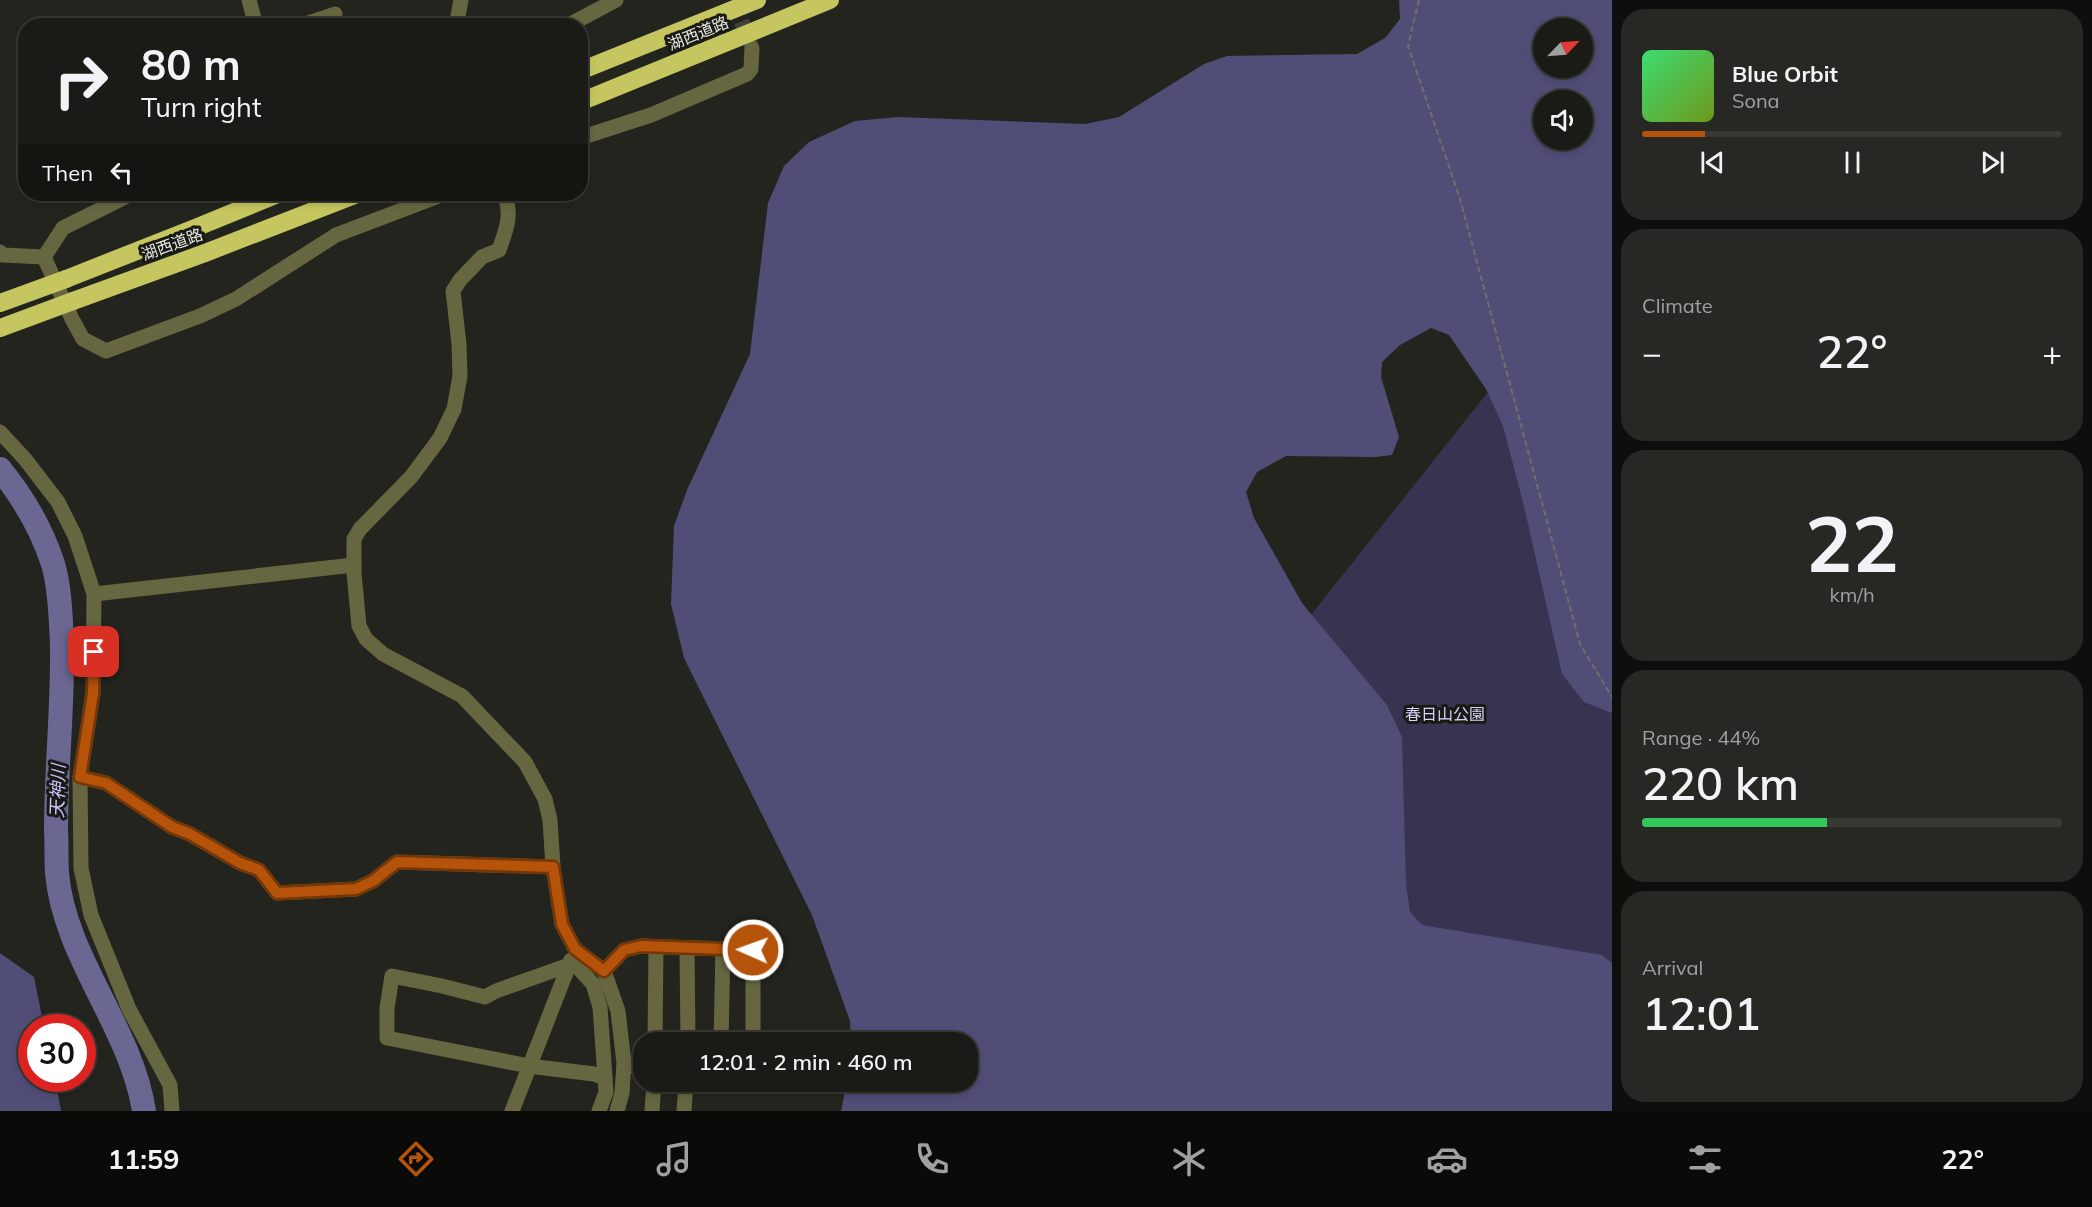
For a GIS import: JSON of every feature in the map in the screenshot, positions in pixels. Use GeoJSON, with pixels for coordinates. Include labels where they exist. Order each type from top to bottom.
{"type":"FeatureCollection","features":[{"type":"Feature","properties":{"kind":"highway","name":"湖西道路"},"geometry":{"type":"LineString","coordinates":[[588,67],[757,0]]}},
{"type":"Feature","properties":{"kind":"highway","name":"湖西道路"},"geometry":{"type":"LineString","coordinates":[[588,99],[830,0]]}},
{"type":"Feature","properties":{"kind":"highway","name":"湖西道路"},"geometry":{"type":"LineString","coordinates":[[0,303],[261,201]]}},
{"type":"Feature","properties":{"kind":"highway","name":"湖西道路"},"geometry":{"type":"LineString","coordinates":[[0,328],[339,201]]}},
{"type":"Feature","properties":{"kind":"street"},"geometry":{"type":"LineString","coordinates":[[249,0],[254,18]]}},
{"type":"Feature","properties":{"kind":"street"},"geometry":{"type":"LineString","coordinates":[[458,18],[461,0]]}},
{"type":"Feature","properties":{"kind":"street"},"geometry":{"type":"LineString","coordinates":[[582,18],[616,0]]}},
{"type":"Feature","properties":{"kind":"street"},"geometry":{"type":"LineString","coordinates":[[323,18],[335,14]]}},
{"type":"Feature","properties":{"kind":"street"},"geometry":{"type":"LineString","coordinates":[[588,135],[651,115],[747,74],[751,69],[752,48]]}},
{"type":"Feature","properties":{"kind":"street"},"geometry":{"type":"LineString","coordinates":[[44,257],[63,228],[117,201]]}},
{"type":"Feature","properties":{"kind":"street"},"geometry":{"type":"LineString","coordinates":[[44,257],[83,339],[106,351],[200,316],[236,299],[336,235],[426,201]]}},
{"type":"Feature","properties":{"kind":"street"},"geometry":{"type":"LineString","coordinates":[[507,201],[509,218],[500,250],[482,257],[460,280],[453,291],[460,376],[454,409],[440,438],[411,477],[360,529],[354,539],[359,626],[366,639],[383,654],[462,696],[525,762],[545,799],[562,924],[572,958],[593,984],[600,1007],[606,1092],[599,1111]]}},
{"type":"Feature","properties":{"kind":"street"},"geometry":{"type":"LineString","coordinates":[[0,252],[3,255],[44,257]]}},
{"type":"Feature","properties":{"kind":"street"},"geometry":{"type":"LineString","coordinates":[[0,432],[25,459],[58,502],[75,536],[94,594],[93,693],[80,777],[81,868],[91,915],[129,1009],[170,1085],[172,1111]]}},
{"type":"Feature","properties":{"kind":"street"},"geometry":{"type":"LineString","coordinates":[[94,594],[354,565]]}},
{"type":"Feature","properties":{"kind":"street"},"geometry":{"type":"LineString","coordinates":[[80,777],[106,783],[172,827],[190,834],[240,863],[259,870],[277,893],[356,889],[373,881],[397,862],[553,867]]}},
{"type":"Feature","properties":{"kind":"street"},"geometry":{"type":"LineString","coordinates":[[604,971],[624,950],[641,946],[753,950],[753,1032]]}},
{"type":"Feature","properties":{"kind":"street"},"geometry":{"type":"LineString","coordinates":[[655,1032],[656,947]]}},
{"type":"Feature","properties":{"kind":"street"},"geometry":{"type":"LineString","coordinates":[[687,948],[688,1032]]}},
{"type":"Feature","properties":{"kind":"street"},"geometry":{"type":"LineString","coordinates":[[722,1032],[723,949]]}},
{"type":"Feature","properties":{"kind":"street"},"geometry":{"type":"LineString","coordinates":[[512,1111],[572,958]]}},
{"type":"Feature","properties":{"kind":"street"},"geometry":{"type":"LineString","coordinates":[[605,1078],[594,1074],[529,1066],[387,1038],[387,1008],[392,976],[485,998],[572,958],[604,971],[618,1011],[624,1066],[622,1093],[617,1111]]}},
{"type":"Feature","properties":{"kind":"street"},"geometry":{"type":"LineString","coordinates":[[624,1066],[633,1066]]}},
{"type":"Feature","properties":{"kind":"street"},"geometry":{"type":"LineString","coordinates":[[651,1111],[653,1092]]}},
{"type":"Feature","properties":{"kind":"street"},"geometry":{"type":"LineString","coordinates":[[684,1111],[685,1092]]}},
{"type":"Feature","properties":{"kind":"path"},"geometry":{"type":"LineString","coordinates":[[1419,0],[1408,46],[1460,199],[1580,644],[1612,697]]}},
{"type":"Feature","properties":{"kind":"green space","name":"春日山公園"},"geometry":{"type":"Polygon","coordinates":[[[1612,176],[1612,1049],[1368,981],[1257,683],[1522,349],[1612,176]]]}},
{"type":"Feature","properties":{"kind":"shaded area"},"geometry":{"type":"Polygon","coordinates":[[[1399,0],[1612,0],[1612,713],[1584,702],[1562,674],[1524,506],[1503,426],[1486,389],[1449,335],[1431,328],[1400,345],[1382,362],[1381,377],[1399,437],[1392,455],[1375,457],[1286,456],[1257,472],[1246,492],[1254,518],[1302,603],[1387,705],[1402,737],[1406,884],[1410,912],[1422,925],[1602,955],[1612,963],[1612,1111],[841,1111],[845,1092],[978,1092],[978,1032],[851,1032],[850,1021],[812,915],[684,658],[671,604],[674,526],[687,490],[750,354],[768,203],[784,166],[809,142],[855,121],[898,117],[1085,124],[1119,117],[1204,64],[1227,56],[1357,54],[1385,38],[1400,19],[1399,0]]]}},
{"type":"Feature","properties":{"kind":"shaded area"},"geometry":{"type":"Polygon","coordinates":[[[0,953],[34,977],[41,1014],[18,1014],[18,1092],[57,1092],[61,1111],[0,1111],[0,953]]]}},
{"type":"Feature","properties":{"kind":"waterway","name":"天神川"},"geometry":{"type":"LineString","coordinates":[[0,469],[24,502],[37,526],[53,564],[57,583],[61,615],[62,668],[56,831],[57,873],[62,904],[84,963],[126,1050],[137,1080],[144,1111]]}},
{"type":"Feature","properties":{"kind":"tunnel"},"geometry":{"type":"LineString","coordinates":[[733,0],[751,45]]}},
{"type":"Feature","properties":{"kind":"route"},"geometry":{"type":"LineString","coordinates":[[94,652],[93,693],[80,777],[106,783],[172,827],[190,834],[240,863],[259,870],[277,893],[356,889],[373,881],[397,862],[553,867],[562,924],[575,949],[604,971],[624,950],[641,946],[753,950]]}}]}
